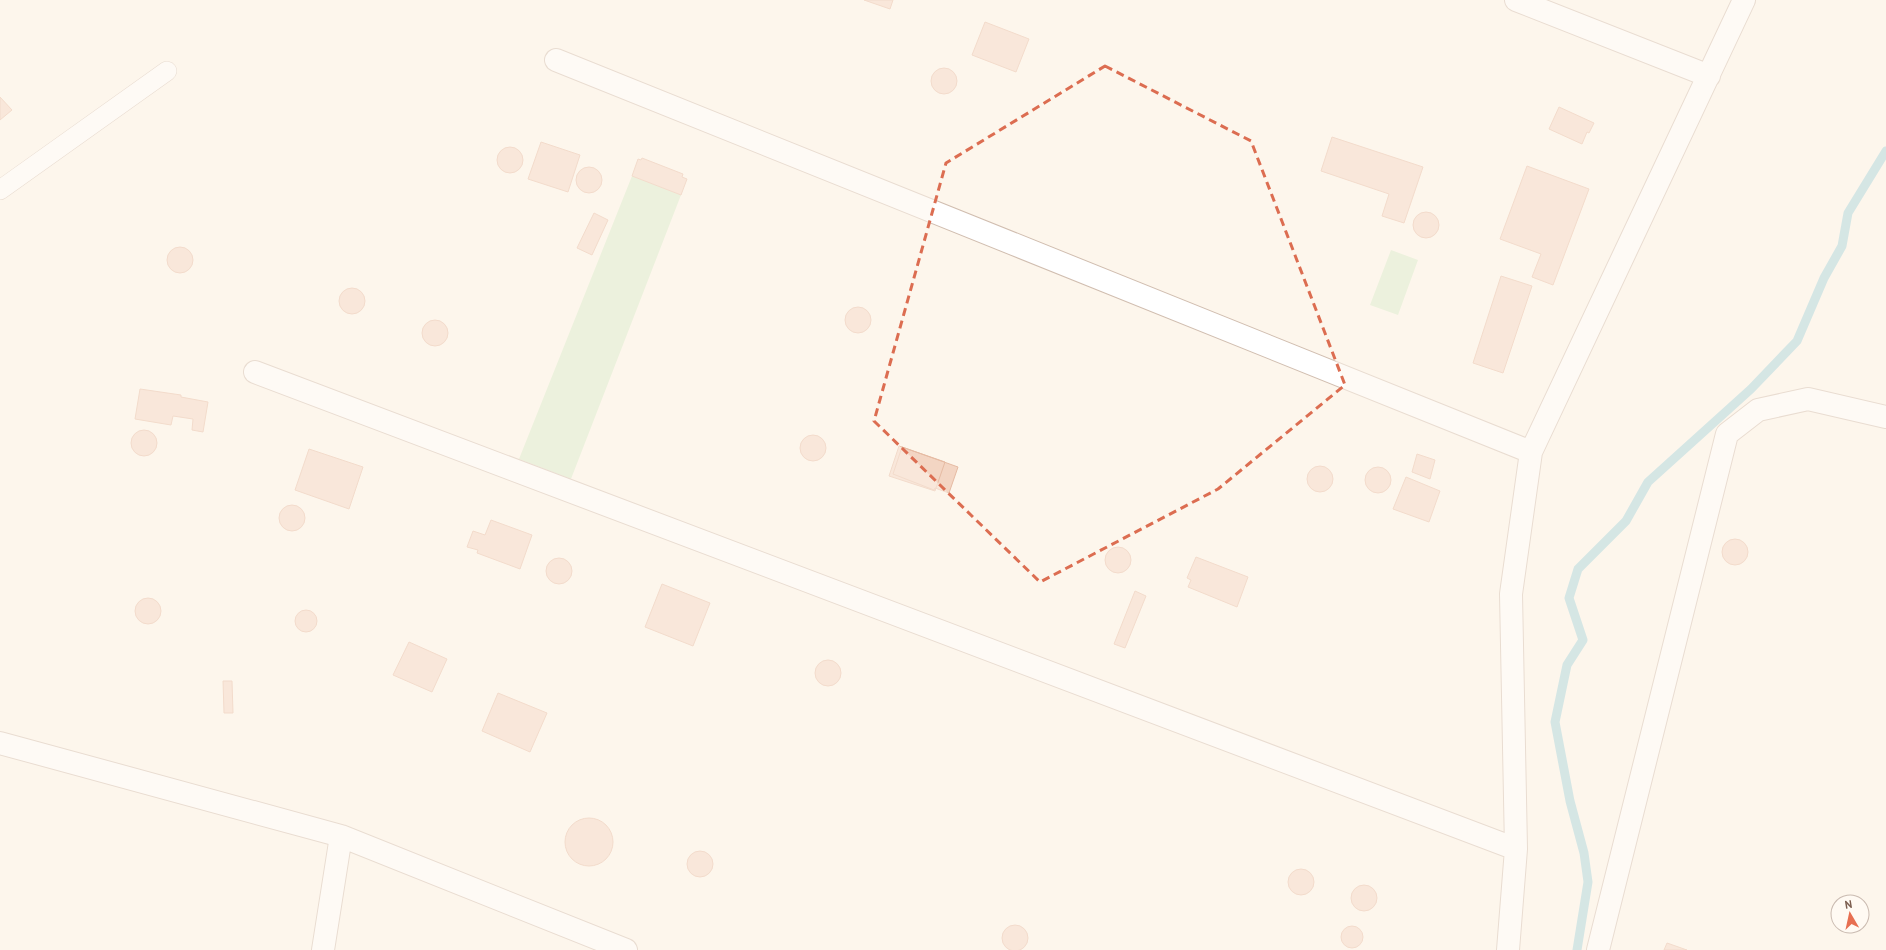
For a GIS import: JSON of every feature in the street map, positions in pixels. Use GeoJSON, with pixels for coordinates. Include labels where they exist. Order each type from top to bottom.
{"type":"FeatureCollection","features":[{"type":"Feature","properties":{"kind":"street"},"geometry":{"type":"LineString","coordinates":[[1516,0],[1709,76]]}},
{"type":"Feature","properties":{"kind":"street"},"geometry":{"type":"LineString","coordinates":[[1508,950],[1516,849],[1511,594],[1531,452],[1744,0]]}},
{"type":"Feature","properties":{"kind":"street"},"geometry":{"type":"LineString","coordinates":[[556,60],[1531,452]]}},
{"type":"Feature","properties":{"kind":"street"},"geometry":{"type":"LineString","coordinates":[[255,372],[1516,849]]}},
{"type":"Feature","properties":{"kind":"street"},"geometry":{"type":"LineString","coordinates":[[1598,950],[1727,434],[1758,410],[1808,399],[1886,417]]}},
{"type":"Feature","properties":{"kind":"street"},"geometry":{"type":"LineString","coordinates":[[0,743],[341,836],[626,950]]}},
{"type":"Feature","properties":{"kind":"street"},"geometry":{"type":"LineString","coordinates":[[323,950],[341,836]]}},
{"type":"Feature","properties":{"kind":"lane"},"geometry":{"type":"LineString","coordinates":[[0,190],[167,71]]}},
{"type":"Feature","properties":{"kind":"highlighted area"},"geometry":{"type":"Polygon","coordinates":[[[1105,66],[1251,141],[1345,385],[1218,489],[1040,582],[874,421],[946,163],[1105,66]]]}},
{"type":"Feature","properties":{"kind":"green space"},"geometry":{"type":"Polygon","coordinates":[[[632,176],[681,195],[571,479],[519,459],[632,176]]]}},
{"type":"Feature","properties":{"kind":"green space"},"geometry":{"type":"Polygon","coordinates":[[[1391,250],[1418,260],[1398,315],[1370,305],[1391,250]]]}},
{"type":"Feature","properties":{"kind":"building"},"geometry":{"type":"Polygon","coordinates":[[[864,0],[893,0],[890,9],[864,0]]]}},
{"type":"Feature","properties":{"kind":"building"},"geometry":{"type":"Polygon","coordinates":[[[985,22],[1029,39],[1016,72],[972,55],[985,22]]]}},
{"type":"Feature","properties":{"kind":"building"},"geometry":{"type":"Polygon","coordinates":[[[944,68],[953,72],[957,81],[953,90],[944,94],[935,90],[931,81],[935,72],[944,68]]]}},
{"type":"Feature","properties":{"kind":"building"},"geometry":{"type":"Polygon","coordinates":[[[0,97],[12,110],[0,120],[0,97]]]}},
{"type":"Feature","properties":{"kind":"building"},"geometry":{"type":"Polygon","coordinates":[[[1559,107],[1594,123],[1589,133],[1587,132],[1582,144],[1549,129],[1559,107]]]}},
{"type":"Feature","properties":{"kind":"building"},"geometry":{"type":"Polygon","coordinates":[[[1332,137],[1423,167],[1404,223],[1382,216],[1389,194],[1321,171],[1332,137]]]}},
{"type":"Feature","properties":{"kind":"building"},"geometry":{"type":"Polygon","coordinates":[[[541,142],[580,155],[568,192],[528,179],[541,142]]]}},
{"type":"Feature","properties":{"kind":"building"},"geometry":{"type":"Polygon","coordinates":[[[510,147],[520,150],[523,160],[520,170],[510,173],[500,170],[497,160],[500,150],[510,147]]]}},
{"type":"Feature","properties":{"kind":"building"},"geometry":{"type":"Polygon","coordinates":[[[642,158],[683,174],[682,177],[687,179],[681,195],[632,176],[638,159],[641,160],[642,158]]]}},
{"type":"Feature","properties":{"kind":"building"},"geometry":{"type":"Polygon","coordinates":[[[1527,166],[1589,189],[1553,285],[1532,277],[1541,254],[1500,239],[1527,166]]]}},
{"type":"Feature","properties":{"kind":"building"},"geometry":{"type":"Polygon","coordinates":[[[589,167],[598,171],[602,180],[598,189],[589,193],[580,189],[576,180],[580,171],[589,167]]]}},
{"type":"Feature","properties":{"kind":"building"},"geometry":{"type":"Polygon","coordinates":[[[1426,212],[1435,216],[1439,225],[1435,234],[1426,238],[1417,234],[1413,225],[1417,216],[1426,212]]]}},
{"type":"Feature","properties":{"kind":"building"},"geometry":{"type":"Polygon","coordinates":[[[594,213],[608,220],[592,255],[577,248],[594,213]]]}},
{"type":"Feature","properties":{"kind":"building"},"geometry":{"type":"Polygon","coordinates":[[[180,247],[189,251],[193,260],[189,269],[180,273],[171,269],[167,260],[171,251],[180,247]]]}},
{"type":"Feature","properties":{"kind":"building"},"geometry":{"type":"Polygon","coordinates":[[[1501,276],[1532,286],[1503,373],[1473,363],[1501,276]]]}},
{"type":"Feature","properties":{"kind":"building"},"geometry":{"type":"Polygon","coordinates":[[[352,288],[361,292],[365,301],[361,310],[352,314],[343,310],[339,301],[343,292],[352,288]]]}},
{"type":"Feature","properties":{"kind":"building"},"geometry":{"type":"Polygon","coordinates":[[[858,307],[867,311],[871,320],[867,329],[858,333],[849,329],[845,320],[849,311],[858,307]]]}},
{"type":"Feature","properties":{"kind":"building"},"geometry":{"type":"Polygon","coordinates":[[[435,320],[444,324],[448,333],[444,342],[435,346],[426,342],[422,333],[426,324],[435,320]]]}},
{"type":"Feature","properties":{"kind":"building"},"geometry":{"type":"Polygon","coordinates":[[[140,389],[181,395],[181,397],[208,402],[203,432],[192,430],[193,419],[173,416],[171,425],[135,419],[140,389]]]}},
{"type":"Feature","properties":{"kind":"building"},"geometry":{"type":"Polygon","coordinates":[[[144,430],[153,434],[157,443],[153,452],[144,456],[135,452],[131,443],[135,434],[144,430]]]}},
{"type":"Feature","properties":{"kind":"building"},"geometry":{"type":"Polygon","coordinates":[[[813,435],[822,439],[826,448],[822,457],[813,461],[804,457],[800,448],[804,439],[813,435]]]}},
{"type":"Feature","properties":{"kind":"building"},"geometry":{"type":"Polygon","coordinates":[[[899,446],[945,462],[935,491],[889,476],[899,446]]]}},
{"type":"Feature","properties":{"kind":"building"},"geometry":{"type":"Polygon","coordinates":[[[902,447],[958,467],[949,493],[935,488],[934,490],[893,474],[902,447]]]}},
{"type":"Feature","properties":{"kind":"building"},"geometry":{"type":"Polygon","coordinates":[[[309,449],[363,467],[349,509],[295,490],[309,449]]]}},
{"type":"Feature","properties":{"kind":"building"},"geometry":{"type":"Polygon","coordinates":[[[1417,454],[1435,460],[1430,479],[1412,472],[1417,454]]]}},
{"type":"Feature","properties":{"kind":"building"},"geometry":{"type":"Polygon","coordinates":[[[1320,466],[1329,470],[1333,479],[1329,488],[1320,492],[1311,488],[1307,479],[1311,470],[1320,466]]]}},
{"type":"Feature","properties":{"kind":"building"},"geometry":{"type":"Polygon","coordinates":[[[1378,467],[1387,471],[1391,480],[1387,489],[1378,493],[1369,489],[1365,480],[1369,471],[1378,467]]]}},
{"type":"Feature","properties":{"kind":"building"},"geometry":{"type":"Polygon","coordinates":[[[1406,477],[1440,491],[1429,522],[1393,509],[1406,477]]]}},
{"type":"Feature","properties":{"kind":"building"},"geometry":{"type":"Polygon","coordinates":[[[292,505],[301,509],[305,518],[301,527],[292,531],[283,527],[279,518],[283,509],[292,505]]]}},
{"type":"Feature","properties":{"kind":"building"},"geometry":{"type":"Polygon","coordinates":[[[491,520],[532,535],[520,569],[477,553],[478,550],[467,547],[473,531],[485,535],[491,520]]]}},
{"type":"Feature","properties":{"kind":"building"},"geometry":{"type":"Polygon","coordinates":[[[1735,539],[1744,543],[1748,552],[1744,561],[1735,565],[1726,561],[1722,552],[1726,543],[1735,539]]]}},
{"type":"Feature","properties":{"kind":"building"},"geometry":{"type":"Polygon","coordinates":[[[1118,547],[1127,551],[1131,560],[1127,569],[1118,573],[1109,569],[1105,560],[1109,551],[1118,547]]]}},
{"type":"Feature","properties":{"kind":"building"},"geometry":{"type":"Polygon","coordinates":[[[1196,557],[1248,577],[1237,607],[1188,587],[1191,580],[1187,578],[1196,557]]]}},
{"type":"Feature","properties":{"kind":"building"},"geometry":{"type":"Polygon","coordinates":[[[559,558],[568,562],[572,571],[568,580],[559,584],[550,580],[546,571],[550,562],[559,558]]]}},
{"type":"Feature","properties":{"kind":"building"},"geometry":{"type":"Polygon","coordinates":[[[662,584],[710,603],[693,646],[645,627],[662,584]]]}},
{"type":"Feature","properties":{"kind":"building"},"geometry":{"type":"Polygon","coordinates":[[[1135,591],[1146,596],[1125,648],[1114,644],[1135,591]]]}},
{"type":"Feature","properties":{"kind":"building"},"geometry":{"type":"Polygon","coordinates":[[[148,598],[157,602],[161,611],[157,620],[148,624],[139,620],[135,611],[139,602],[148,598]]]}},
{"type":"Feature","properties":{"kind":"building"},"geometry":{"type":"Polygon","coordinates":[[[306,610],[310,611],[316,617],[316,625],[310,631],[306,632],[302,631],[296,625],[295,621],[296,617],[302,611],[306,610]]]}},
{"type":"Feature","properties":{"kind":"building"},"geometry":{"type":"Polygon","coordinates":[[[409,642],[447,659],[432,692],[393,675],[409,642]]]}},
{"type":"Feature","properties":{"kind":"building"},"geometry":{"type":"Polygon","coordinates":[[[828,660],[837,664],[841,673],[837,682],[828,686],[819,682],[815,673],[819,664],[828,660]]]}},
{"type":"Feature","properties":{"kind":"building"},"geometry":{"type":"Polygon","coordinates":[[[223,681],[232,681],[233,713],[224,713],[223,681]]]}},
{"type":"Feature","properties":{"kind":"building"},"geometry":{"type":"Polygon","coordinates":[[[498,693],[547,713],[530,752],[482,731],[498,693]]]}},
{"type":"Feature","properties":{"kind":"building"},"geometry":{"type":"Polygon","coordinates":[[[584,818],[594,818],[606,825],[613,837],[613,847],[606,859],[594,866],[584,866],[576,862],[569,855],[565,847],[565,837],[569,829],[576,822],[584,818]]]}},
{"type":"Feature","properties":{"kind":"building"},"geometry":{"type":"Polygon","coordinates":[[[700,851],[709,855],[713,864],[709,873],[700,877],[691,873],[687,864],[691,855],[700,851]]]}},
{"type":"Feature","properties":{"kind":"building"},"geometry":{"type":"Polygon","coordinates":[[[1301,869],[1310,873],[1314,882],[1310,891],[1301,895],[1292,891],[1288,882],[1292,873],[1301,869]]]}},
{"type":"Feature","properties":{"kind":"building"},"geometry":{"type":"Polygon","coordinates":[[[1364,885],[1373,889],[1377,898],[1373,907],[1364,911],[1355,907],[1351,898],[1355,889],[1364,885]]]}},
{"type":"Feature","properties":{"kind":"building"},"geometry":{"type":"Polygon","coordinates":[[[1015,925],[1024,929],[1028,938],[1024,947],[1015,951],[1006,947],[1002,938],[1006,929],[1015,925]]]}},
{"type":"Feature","properties":{"kind":"building"},"geometry":{"type":"Polygon","coordinates":[[[1352,926],[1360,929],[1363,937],[1360,945],[1352,948],[1344,945],[1341,937],[1344,929],[1352,926]]]}},
{"type":"Feature","properties":{"kind":"building"},"geometry":{"type":"Polygon","coordinates":[[[1667,943],[1687,950],[1664,950],[1667,943]]]}},
{"type":"Feature","properties":{"kind":"waterway"},"geometry":{"type":"LineString","coordinates":[[1577,950],[1588,882],[1584,853],[1570,801],[1555,722],[1567,665],[1583,640],[1569,598],[1578,569],[1626,521],[1648,482],[1751,389],[1797,341],[1824,278],[1842,246],[1848,213],[1886,151]]}}]}
